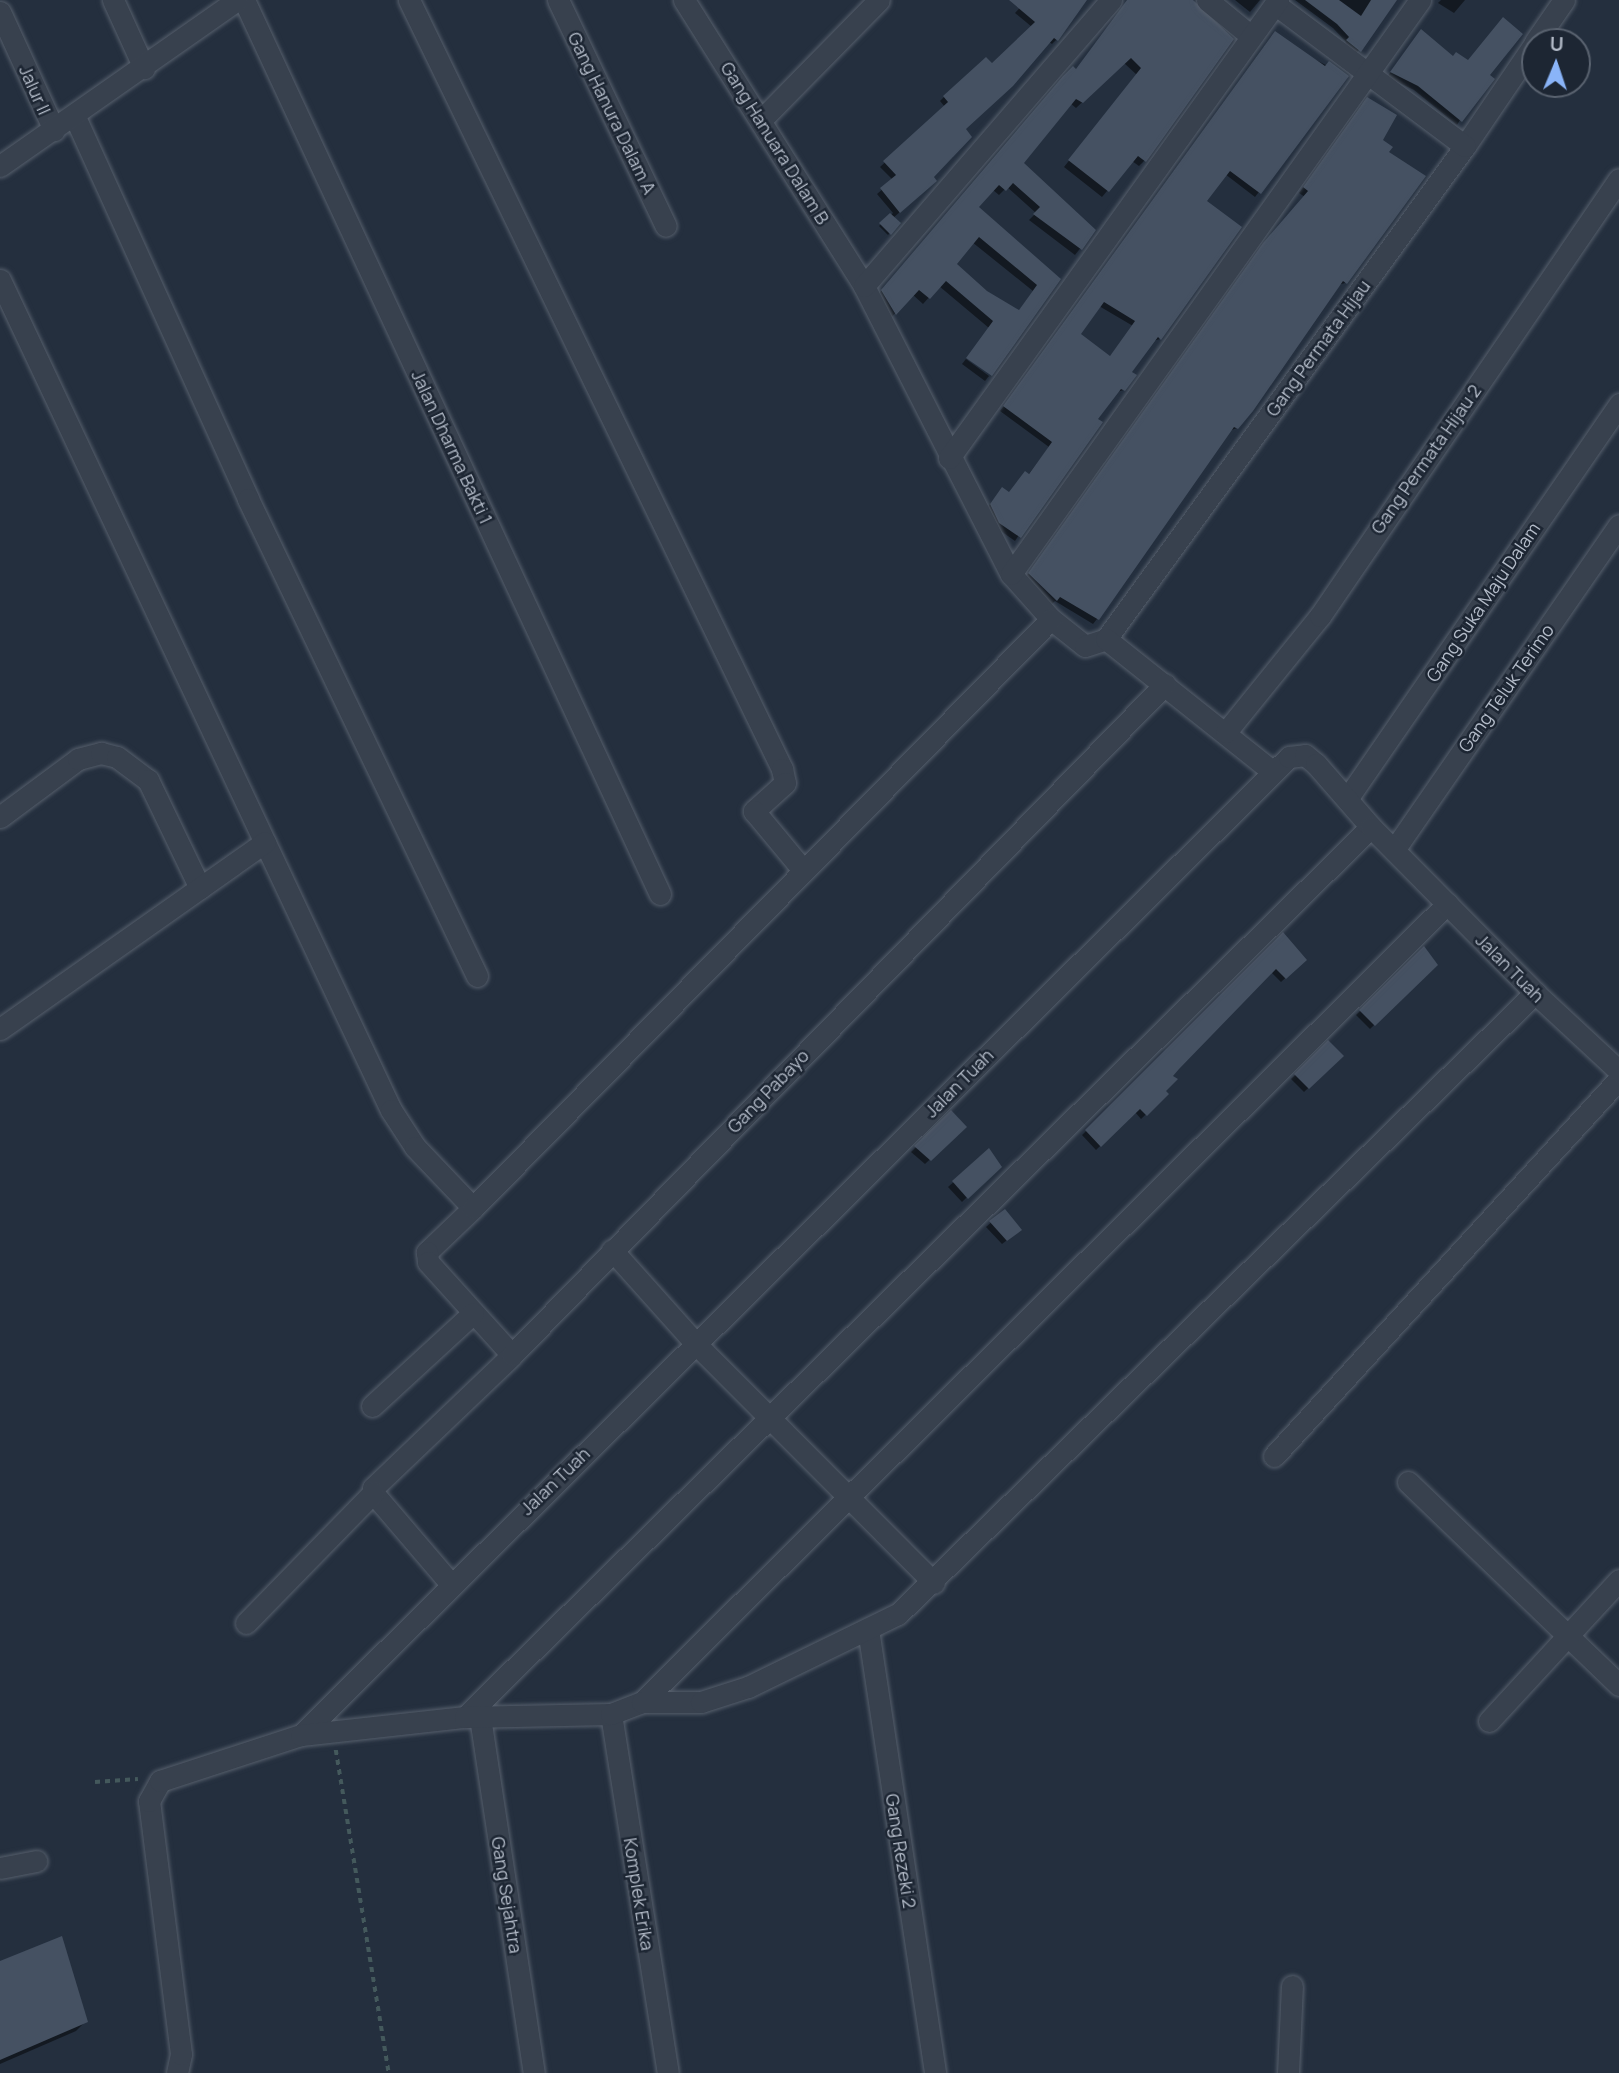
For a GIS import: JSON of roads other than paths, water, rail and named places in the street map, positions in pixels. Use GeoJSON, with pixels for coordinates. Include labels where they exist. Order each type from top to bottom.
{"type":"FeatureCollection","features":[{"type":"Feature","properties":{"kind":"street"},"geometry":{"type":"LineString","coordinates":[[113,0],[144,68]]}},
{"type":"Feature","properties":{"kind":"street"},"geometry":{"type":"LineString","coordinates":[[0,166],[75,117],[237,0]]}},
{"type":"Feature","properties":{"kind":"street","name":"Jalan Dharma Bakti 1"},"geometry":{"type":"LineString","coordinates":[[244,0],[660,894]]}},
{"type":"Feature","properties":{"kind":"street"},"geometry":{"type":"LineString","coordinates":[[409,0],[782,769],[785,783],[754,811],[803,870]]}},
{"type":"Feature","properties":{"kind":"street","name":"Gang Hanura Dalam A"},"geometry":{"type":"LineString","coordinates":[[558,0],[667,226]]}},
{"type":"Feature","properties":{"kind":"street","name":"Gang Hanuara Dalam B"},"geometry":{"type":"LineString","coordinates":[[684,0],[864,286],[949,458],[1011,574],[1051,619],[1077,642],[1099,643],[1165,684],[1272,771]]}},
{"type":"Feature","properties":{"kind":"street"},"geometry":{"type":"LineString","coordinates":[[761,120],[879,0]]}},
{"type":"Feature","properties":{"kind":"street"},"geometry":{"type":"LineString","coordinates":[[864,286],[1111,0]]}},
{"type":"Feature","properties":{"kind":"street"},"geometry":{"type":"LineString","coordinates":[[1207,0],[1251,36]]}},
{"type":"Feature","properties":{"kind":"street"},"geometry":{"type":"LineString","coordinates":[[1011,574],[1420,0]]}},
{"type":"Feature","properties":{"kind":"street","name":"Gang Permata Hijau"},"geometry":{"type":"LineString","coordinates":[[1545,28],[1564,0]]}},
{"type":"Feature","properties":{"kind":"street"},"geometry":{"type":"LineString","coordinates":[[949,458],[1276,2],[1465,146]]}},
{"type":"Feature","properties":{"kind":"street","name":"Jalur II"},"geometry":{"type":"LineString","coordinates":[[0,12],[54,130]]}},
{"type":"Feature","properties":{"kind":"street","name":"Gang Permata Hijau"},"geometry":{"type":"LineString","coordinates":[[1099,643],[1465,146],[1521,63]]}},
{"type":"Feature","properties":{"kind":"street"},"geometry":{"type":"LineString","coordinates":[[75,117],[248,499],[477,976]]}},
{"type":"Feature","properties":{"kind":"street","name":"Gang Permata Hijau 2"},"geometry":{"type":"LineString","coordinates":[[1226,732],[1320,616],[1619,179]]}},
{"type":"Feature","properties":{"kind":"street"},"geometry":{"type":"LineString","coordinates":[[0,280],[401,1129],[473,1208]]}},
{"type":"Feature","properties":{"kind":"street","name":"Gang Suka Maju Dalam"},"geometry":{"type":"LineString","coordinates":[[1347,799],[1619,404]]}},
{"type":"Feature","properties":{"kind":"street","name":"Gang Teluk Terimo"},"geometry":{"type":"LineString","coordinates":[[1394,850],[1619,525]]}},
{"type":"Feature","properties":{"kind":"street"},"geometry":{"type":"LineString","coordinates":[[512,1355],[426,1258],[427,1252],[1051,619]]}},
{"type":"Feature","properties":{"kind":"street","name":"Gang Pabayo"},"geometry":{"type":"LineString","coordinates":[[246,1623],[512,1355],[1165,684]]}},
{"type":"Feature","properties":{"kind":"street"},"geometry":{"type":"LineString","coordinates":[[0,817],[78,759],[101,753],[117,757],[148,780],[200,888]]}},
{"type":"Feature","properties":{"kind":"street","name":"Jalan Tuah"},"geometry":{"type":"LineString","coordinates":[[301,1735],[450,1583],[696,1344],[1289,757],[1305,755],[1371,827],[1535,993],[1619,1071]]}},
{"type":"Feature","properties":{"kind":"street"},"geometry":{"type":"LineString","coordinates":[[472,1717],[1371,827]]}},
{"type":"Feature","properties":{"kind":"street"},"geometry":{"type":"LineString","coordinates":[[0,1029],[265,842]]}},
{"type":"Feature","properties":{"kind":"street"},"geometry":{"type":"LineString","coordinates":[[642,1702],[1447,904]]}},
{"type":"Feature","properties":{"kind":"street"},"geometry":{"type":"LineString","coordinates":[[177,2073],[181,2054],[149,1801],[157,1784],[301,1735],[472,1717],[611,1714],[642,1702],[701,1702],[748,1687],[868,1629],[912,1604],[1238,1278],[1535,993]]}},
{"type":"Feature","properties":{"kind":"street"},"geometry":{"type":"LineString","coordinates":[[1274,1456],[1619,1079]]}},
{"type":"Feature","properties":{"kind":"street"},"geometry":{"type":"LineString","coordinates":[[612,1250],[696,1344],[773,1418],[934,1583]]}},
{"type":"Feature","properties":{"kind":"street"},"geometry":{"type":"LineString","coordinates":[[372,1406],[474,1313]]}},
{"type":"Feature","properties":{"kind":"street"},"geometry":{"type":"LineString","coordinates":[[1408,1482],[1619,1685]]}},
{"type":"Feature","properties":{"kind":"street"},"geometry":{"type":"LineString","coordinates":[[374,1495],[450,1583]]}},
{"type":"Feature","properties":{"kind":"street"},"geometry":{"type":"LineString","coordinates":[[1489,1721],[1619,1580]]}},
{"type":"Feature","properties":{"kind":"street","name":"Gang Rezeki 2"},"geometry":{"type":"LineString","coordinates":[[868,1629],[934,2073]]}},
{"type":"Feature","properties":{"kind":"street","name":"Komplek Erika"},"geometry":{"type":"LineString","coordinates":[[611,1714],[668,2073]]}},
{"type":"Feature","properties":{"kind":"street","name":"Gang Sejahtra"},"geometry":{"type":"LineString","coordinates":[[472,1717],[534,2073]]}},
{"type":"Feature","properties":{"kind":"street"},"geometry":{"type":"LineString","coordinates":[[0,1868],[36,1861]]}},
{"type":"Feature","properties":{"kind":"street"},"geometry":{"type":"LineString","coordinates":[[1288,2073],[1292,1986]]}}]}
